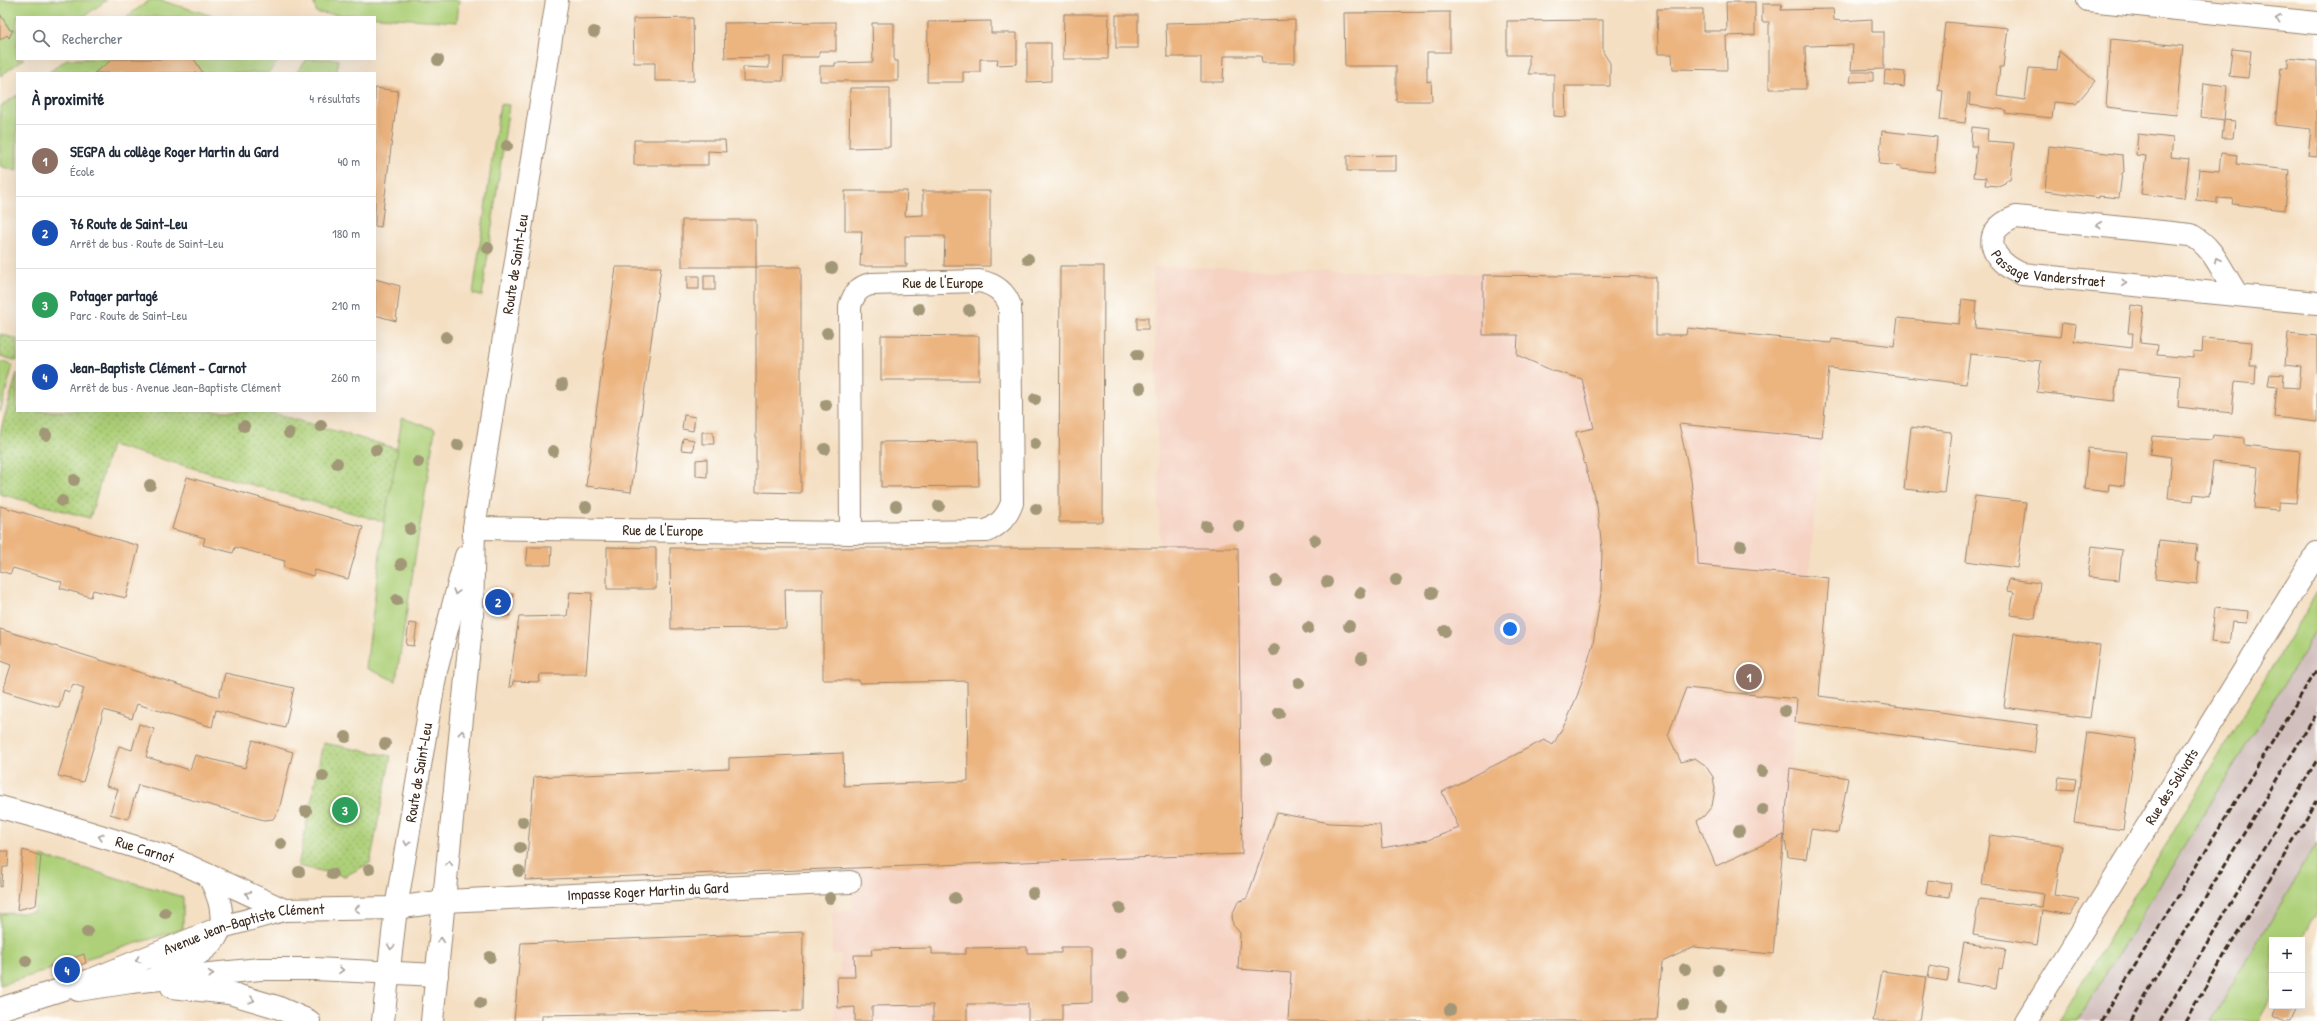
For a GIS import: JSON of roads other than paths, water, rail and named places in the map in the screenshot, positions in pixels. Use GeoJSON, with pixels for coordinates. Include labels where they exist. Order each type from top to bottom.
{"type":"FeatureCollection","features":[{"type":"Feature","properties":{"kind":"street","name":"Route de Saint-Leu"},"geometry":{"type":"LineString","coordinates":[[383,1021],[396,908],[436,671],[474,528],[557,0]]}},
{"type":"Feature","properties":{"kind":"street"},"geometry":{"type":"LineString","coordinates":[[2088,0],[2317,23]]}},
{"type":"Feature","properties":{"kind":"street","name":"Passage Vanderstraet"},"geometry":{"type":"LineString","coordinates":[[2236,294],[2223,274],[2213,253],[2204,242],[2191,235],[2016,217],[2005,221],[1996,230],[1992,240],[1995,253],[2001,262],[2022,274],[2317,303]]}},
{"type":"Feature","properties":{"kind":"street","name":"Rue de l'Europe"},"geometry":{"type":"LineString","coordinates":[[474,528],[851,533],[987,532],[997,526],[1009,512],[1012,503],[1011,314],[1008,299],[996,286],[979,281],[871,284],[859,288],[855,293],[850,306],[851,533]]}},
{"type":"Feature","properties":{"kind":"street","name":"Route de Saint-Leu"},"geometry":{"type":"LineString","coordinates":[[432,1021],[446,902],[472,617],[474,528]]}},
{"type":"Feature","properties":{"kind":"street","name":"Rue des Solivats"},"geometry":{"type":"LineString","coordinates":[[2026,1021],[2317,553]]}},
{"type":"Feature","properties":{"kind":"street","name":"Rue Carnot"},"geometry":{"type":"LineString","coordinates":[[0,808],[55,822],[171,858],[284,910]]}},
{"type":"Feature","properties":{"kind":"street"},"geometry":{"type":"LineString","coordinates":[[131,982],[190,960],[209,947],[222,927],[223,907],[219,895],[208,875]]}},
{"type":"Feature","properties":{"kind":"street","name":"Impasse Roger Martin du Gard"},"geometry":{"type":"LineString","coordinates":[[446,902],[850,882]]}},
{"type":"Feature","properties":{"kind":"street","name":"Avenue Jean-Baptiste Clément"},"geometry":{"type":"LineString","coordinates":[[0,1009],[51,994],[222,927],[284,910],[396,908],[446,902]]}},
{"type":"Feature","properties":{"kind":"street","name":"Avenue Jean-Baptiste Clément"},"geometry":{"type":"LineString","coordinates":[[51,994],[131,982],[260,969],[315,969],[437,975]]}},
{"type":"Feature","properties":{"kind":"street","name":"Avenue Jean-Baptiste Clément"},"geometry":{"type":"LineString","coordinates":[[131,982],[229,994],[277,1007],[309,1021]]}},
{"type":"Feature","properties":{"kind":"railway"},"geometry":{"type":"LineString","coordinates":[[2101,1021],[2317,669]]}},
{"type":"Feature","properties":{"kind":"railway"},"geometry":{"type":"LineString","coordinates":[[2130,1021],[2317,713]]}},
{"type":"Feature","properties":{"kind":"railway"},"geometry":{"type":"LineString","coordinates":[[2160,1021],[2317,760]]}},
{"type":"Feature","properties":{"kind":"railway"},"geometry":{"type":"LineString","coordinates":[[2185,1021],[2317,801]]}},
{"type":"Feature","properties":{"kind":"place","name":"76 Route de Saint-Leu"},"geometry":{"type":"Point","coordinates":[498,602]}},
{"type":"Feature","properties":{"kind":"place","name":"SEGPA du collège Roger Martin du Gard"},"geometry":{"type":"Point","coordinates":[1749,677]}},
{"type":"Feature","properties":{"kind":"place","name":"Potager partagé"},"geometry":{"type":"Point","coordinates":[345,810]}},
{"type":"Feature","properties":{"kind":"place","name":"Jean-Baptiste Clément - Carnot"},"geometry":{"type":"Point","coordinates":[67,970]}}]}
